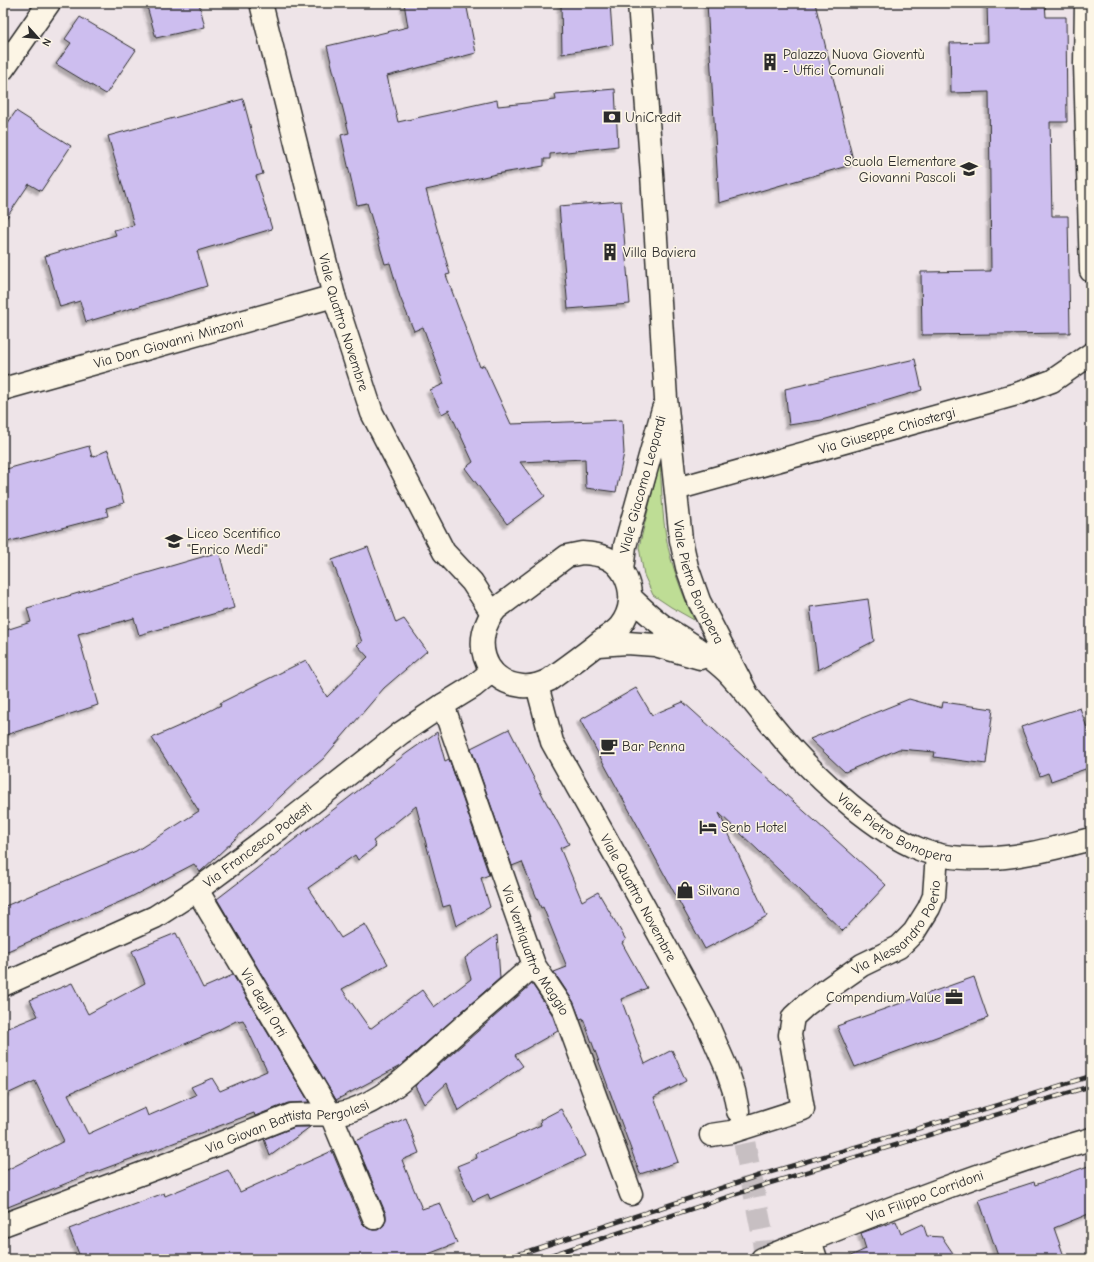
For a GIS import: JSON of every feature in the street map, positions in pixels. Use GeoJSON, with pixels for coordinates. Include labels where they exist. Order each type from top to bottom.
{"type":"FeatureCollection","features":[{"type":"Feature","properties":{"kind":"street"},"geometry":{"type":"LineString","coordinates":[[3,69],[49,3]]}},
{"type":"Feature","properties":{"kind":"street","name":"Viale Quattro Novembre"},"geometry":{"type":"LineString","coordinates":[[261,3],[334,296],[372,413],[444,552],[472,582],[492,613]]}},
{"type":"Feature","properties":{"kind":"street","name":"Viale Giacomo Leopardi"},"geometry":{"type":"LineString","coordinates":[[639,3],[652,174],[666,399],[676,489]]}},
{"type":"Feature","properties":{"kind":"street"},"geometry":{"type":"LineString","coordinates":[[1086,3],[1091,271]]}},
{"type":"Feature","properties":{"kind":"street","name":"Via Don Giovanni Minzoni"},"geometry":{"type":"LineString","coordinates":[[3,389],[334,296]]}},
{"type":"Feature","properties":{"kind":"street","name":"Via Giuseppe Chiostergi"},"geometry":{"type":"LineString","coordinates":[[676,489],[1017,394],[1052,381],[1091,354]]}},
{"type":"Feature","properties":{"kind":"street","name":"Viale Giacomo Leopardi"},"geometry":{"type":"LineString","coordinates":[[622,570],[625,546],[666,399]]}},
{"type":"Feature","properties":{"kind":"street","name":"Viale Pietro Bonopera"},"geometry":{"type":"LineString","coordinates":[[676,489],[681,540],[687,567],[699,601],[746,692]]}},
{"type":"Feature","properties":{"kind":"street"},"geometry":{"type":"LineString","coordinates":[[582,553],[597,554],[611,560],[622,570],[629,584],[631,598],[628,613],[620,626],[598,644],[549,680],[537,685],[524,686],[510,684],[492,671],[484,656],[482,644],[483,631],[492,613],[496,609],[568,556],[582,553]]}},
{"type":"Feature","properties":{"kind":"street","name":"Viale Pietro Bonopera"},"geometry":{"type":"LineString","coordinates":[[631,598],[665,627],[687,640],[718,664],[746,692],[793,750],[840,795],[878,826],[897,838],[920,849],[960,858],[990,858],[1032,852],[1091,839]]}},
{"type":"Feature","properties":{"kind":"street","name":"Viale Pietro Bonopera"},"geometry":{"type":"LineString","coordinates":[[598,644],[627,643],[655,645],[718,664]]}},
{"type":"Feature","properties":{"kind":"street","name":"Via Francesco Podesti"},"geometry":{"type":"LineString","coordinates":[[3,984],[155,917],[198,890],[402,733],[474,686],[492,671]]}},
{"type":"Feature","properties":{"kind":"street","name":"Viale Quattro Novembre"},"geometry":{"type":"LineString","coordinates":[[537,685],[552,742],[642,901],[705,1019],[726,1067],[734,1091],[738,1111]]}},
{"type":"Feature","properties":{"kind":"street","name":"Via Ventiquattro Maggio"},"geometry":{"type":"LineString","coordinates":[[443,705],[534,965],[563,1008],[631,1194]]}},
{"type":"Feature","properties":{"kind":"street","name":"Via Alessandro Poerio"},"geometry":{"type":"LineString","coordinates":[[710,1135],[731,1132],[803,1109],[790,1035],[793,1017],[806,1005],[862,965],[899,947],[914,932],[929,908],[934,896],[937,854]]}},
{"type":"Feature","properties":{"kind":"street","name":"Via degli Orti"},"geometry":{"type":"LineString","coordinates":[[198,890],[331,1115],[374,1218]]}},
{"type":"Feature","properties":{"kind":"street","name":"Via Giovan Battista Pergolesi"},"geometry":{"type":"LineString","coordinates":[[3,1225],[178,1160],[292,1115],[331,1115],[348,1111],[372,1101],[400,1083],[534,965]]}},
{"type":"Feature","properties":{"kind":"street","name":"Via Filippo Corridoni"},"geometry":{"type":"LineString","coordinates":[[762,1259],[813,1249],[944,1189],[1048,1152],[1091,1140]]}},
{"type":"Feature","properties":{"kind":"green space"},"geometry":{"type":"Polygon","coordinates":[[[660,461],[663,511],[668,547],[673,567],[694,620],[653,595],[644,575],[639,547],[660,461]]]}},
{"type":"Feature","properties":{"kind":"building"},"geometry":{"type":"Polygon","coordinates":[[[146,3],[199,3],[205,27],[156,38],[146,3]]]}},
{"type":"Feature","properties":{"kind":"building"},"geometry":{"type":"Polygon","coordinates":[[[404,3],[466,3],[476,53],[387,76],[398,122],[497,100],[498,106],[556,100],[555,94],[615,89],[618,146],[550,154],[550,159],[544,159],[544,166],[496,174],[426,190],[450,274],[446,275],[480,367],[484,365],[511,424],[622,420],[624,453],[616,492],[586,488],[585,459],[520,462],[545,496],[507,524],[465,468],[473,462],[449,410],[442,414],[430,390],[444,384],[423,327],[414,331],[400,297],[390,263],[385,264],[367,203],[357,205],[341,135],[349,133],[327,46],[408,27],[404,3]]]}},
{"type":"Feature","properties":{"kind":"building"},"geometry":{"type":"Polygon","coordinates":[[[561,3],[610,3],[613,45],[562,54],[561,3]]]}},
{"type":"Feature","properties":{"kind":"building","name":"Palazzo Nuova Gioventù - Uffici Comunali"},"geometry":{"type":"Polygon","coordinates":[[[707,3],[815,3],[854,164],[719,203],[707,3]]]}},
{"type":"Feature","properties":{"kind":"building"},"geometry":{"type":"Polygon","coordinates":[[[987,3],[1045,3],[1046,17],[1066,17],[1067,122],[1050,122],[1052,216],[1068,216],[1070,333],[922,335],[921,272],[991,271],[989,92],[951,93],[950,43],[988,42],[987,3]]]}},
{"type":"Feature","properties":{"kind":"building"},"geometry":{"type":"Polygon","coordinates":[[[80,17],[136,50],[106,94],[56,64],[71,43],[65,39],[80,17]]]}},
{"type":"Feature","properties":{"kind":"building"},"geometry":{"type":"Polygon","coordinates":[[[243,99],[263,174],[256,176],[272,229],[197,251],[207,286],[86,322],[80,301],[60,307],[45,256],[116,235],[114,230],[134,225],[108,136],[243,99]]]}},
{"type":"Feature","properties":{"kind":"building"},"geometry":{"type":"Polygon","coordinates":[[[16,111],[71,146],[41,191],[29,184],[3,223],[3,130],[16,111]]]}},
{"type":"Feature","properties":{"kind":"building","name":"Villa Baviera"},"geometry":{"type":"Polygon","coordinates":[[[621,201],[630,304],[568,309],[559,206],[621,201]]]}},
{"type":"Feature","properties":{"kind":"building"},"geometry":{"type":"Polygon","coordinates":[[[915,359],[922,390],[822,420],[789,425],[785,389],[915,359]]]}},
{"type":"Feature","properties":{"kind":"building"},"geometry":{"type":"Polygon","coordinates":[[[89,446],[92,457],[108,450],[124,503],[106,508],[108,516],[3,543],[3,470],[89,446]]]}},
{"type":"Feature","properties":{"kind":"building"},"geometry":{"type":"Polygon","coordinates":[[[368,547],[396,623],[404,619],[427,651],[384,688],[323,759],[299,779],[200,872],[194,864],[131,897],[3,953],[3,907],[136,851],[199,811],[152,738],[188,722],[221,705],[220,703],[306,660],[327,697],[368,657],[357,645],[362,642],[332,560],[368,547]]]}},
{"type":"Feature","properties":{"kind":"building"},"geometry":{"type":"Polygon","coordinates":[[[219,552],[234,608],[139,635],[134,618],[78,634],[98,705],[3,736],[3,631],[31,622],[27,608],[219,552]]]}},
{"type":"Feature","properties":{"kind":"building"},"geometry":{"type":"Polygon","coordinates":[[[868,599],[874,641],[818,670],[810,607],[868,599]]]}},
{"type":"Feature","properties":{"kind":"building"},"geometry":{"type":"Polygon","coordinates":[[[636,688],[652,715],[683,702],[886,885],[843,931],[719,813],[767,916],[705,949],[580,720],[636,688]]]}},
{"type":"Feature","properties":{"kind":"building"},"geometry":{"type":"Polygon","coordinates":[[[909,699],[942,708],[943,702],[993,709],[986,764],[934,757],[935,752],[899,749],[845,772],[810,739],[909,699]]]}},
{"type":"Feature","properties":{"kind":"building"},"geometry":{"type":"Polygon","coordinates":[[[1080,708],[1091,739],[1091,767],[1051,781],[1048,773],[1040,776],[1021,727],[1080,708]]]}},
{"type":"Feature","properties":{"kind":"building"},"geometry":{"type":"Polygon","coordinates":[[[509,729],[569,844],[560,848],[582,901],[598,892],[626,940],[622,943],[647,988],[621,999],[645,1064],[672,1050],[686,1081],[654,1097],[678,1162],[640,1174],[583,1018],[580,1019],[573,1001],[554,972],[567,967],[543,907],[541,908],[522,862],[512,866],[471,748],[509,729]]]}},
{"type":"Feature","properties":{"kind":"building"},"geometry":{"type":"Polygon","coordinates":[[[437,732],[445,761],[449,759],[489,875],[481,878],[490,907],[456,926],[450,905],[443,907],[416,806],[373,841],[376,846],[358,860],[355,855],[308,888],[341,938],[365,924],[388,964],[342,989],[370,1029],[422,990],[434,1007],[471,979],[465,958],[497,935],[500,978],[400,1066],[336,1100],[217,899],[407,753],[437,732]]]}},
{"type":"Feature","properties":{"kind":"building"},"geometry":{"type":"Polygon","coordinates":[[[176,933],[203,988],[233,975],[309,1102],[288,1103],[255,1116],[254,1113],[82,1177],[3,1209],[3,1172],[64,1141],[35,1081],[3,1096],[3,1030],[38,1016],[30,1000],[72,983],[88,1014],[145,983],[132,951],[176,933]],[[238,1020],[68,1094],[88,1134],[145,1108],[148,1116],[196,1095],[191,1087],[212,1078],[220,1091],[267,1071],[243,1020],[238,1020]]]}},
{"type":"Feature","properties":{"kind":"building"},"geometry":{"type":"Polygon","coordinates":[[[974,977],[988,1018],[855,1067],[837,1026],[974,977]]]}},
{"type":"Feature","properties":{"kind":"building"},"geometry":{"type":"Polygon","coordinates":[[[532,984],[552,1014],[558,1031],[515,1055],[523,1066],[458,1111],[447,1083],[424,1104],[415,1086],[532,984]]]}},
{"type":"Feature","properties":{"kind":"building"},"geometry":{"type":"Polygon","coordinates":[[[561,1109],[585,1156],[490,1199],[488,1194],[473,1201],[457,1166],[477,1158],[476,1154],[541,1125],[540,1120],[561,1109]]]}},
{"type":"Feature","properties":{"kind":"building"},"geometry":{"type":"Polygon","coordinates":[[[406,1118],[419,1153],[402,1160],[422,1209],[440,1203],[457,1243],[415,1259],[81,1259],[69,1229],[164,1193],[165,1196],[228,1170],[240,1192],[332,1151],[362,1223],[367,1228],[378,1230],[384,1225],[386,1214],[355,1141],[406,1118]]]}},
{"type":"Feature","properties":{"kind":"building"},"geometry":{"type":"Polygon","coordinates":[[[295,1127],[310,1127],[270,1156],[264,1139],[295,1127]]]}},
{"type":"Feature","properties":{"kind":"building"},"geometry":{"type":"Polygon","coordinates":[[[1091,1165],[1091,1213],[1054,1228],[1065,1259],[999,1259],[979,1200],[1034,1182],[1035,1185],[1091,1165]]]}},
{"type":"Feature","properties":{"kind":"building"},"geometry":{"type":"Polygon","coordinates":[[[896,1221],[901,1234],[923,1224],[927,1236],[942,1237],[957,1259],[844,1259],[866,1249],[861,1233],[896,1221]]]}},
{"type":"Feature","properties":{"kind":"tunnel"},"geometry":{"type":"LineString","coordinates":[[738,1111],[762,1232],[765,1259]]}},
{"type":"Feature","properties":{"kind":"railway"},"geometry":{"type":"LineString","coordinates":[[504,1259],[764,1174],[1091,1076]]}},
{"type":"Feature","properties":{"kind":"railway"},"geometry":{"type":"LineString","coordinates":[[539,1259],[770,1183],[1091,1086]]}},
{"type":"Feature","properties":{"kind":"place","name":"Palazzo Nuova Gioventù - Uffici Comunali"},"geometry":{"type":"Point","coordinates":[770,62]}},
{"type":"Feature","properties":{"kind":"place","name":"UniCredit"},"geometry":{"type":"Point","coordinates":[612,117]}},
{"type":"Feature","properties":{"kind":"place","name":"Scuola Elementare Giovanni Pascoli"},"geometry":{"type":"Point","coordinates":[969,169]}},
{"type":"Feature","properties":{"kind":"place","name":"Villa Baviera"},"geometry":{"type":"Point","coordinates":[610,252]}},
{"type":"Feature","properties":{"kind":"place","name":"Liceo Scentifico \"Enrico Medi\""},"geometry":{"type":"Point","coordinates":[174,541]}},
{"type":"Feature","properties":{"kind":"place","name":"Bar Penna"},"geometry":{"type":"Point","coordinates":[609,746]}},
{"type":"Feature","properties":{"kind":"place","name":"Senb Hotel"},"geometry":{"type":"Point","coordinates":[708,827]}},
{"type":"Feature","properties":{"kind":"place","name":"Silvana"},"geometry":{"type":"Point","coordinates":[685,890]}},
{"type":"Feature","properties":{"kind":"place","name":"Compendium Value"},"geometry":{"type":"Point","coordinates":[954,997]}}]}
